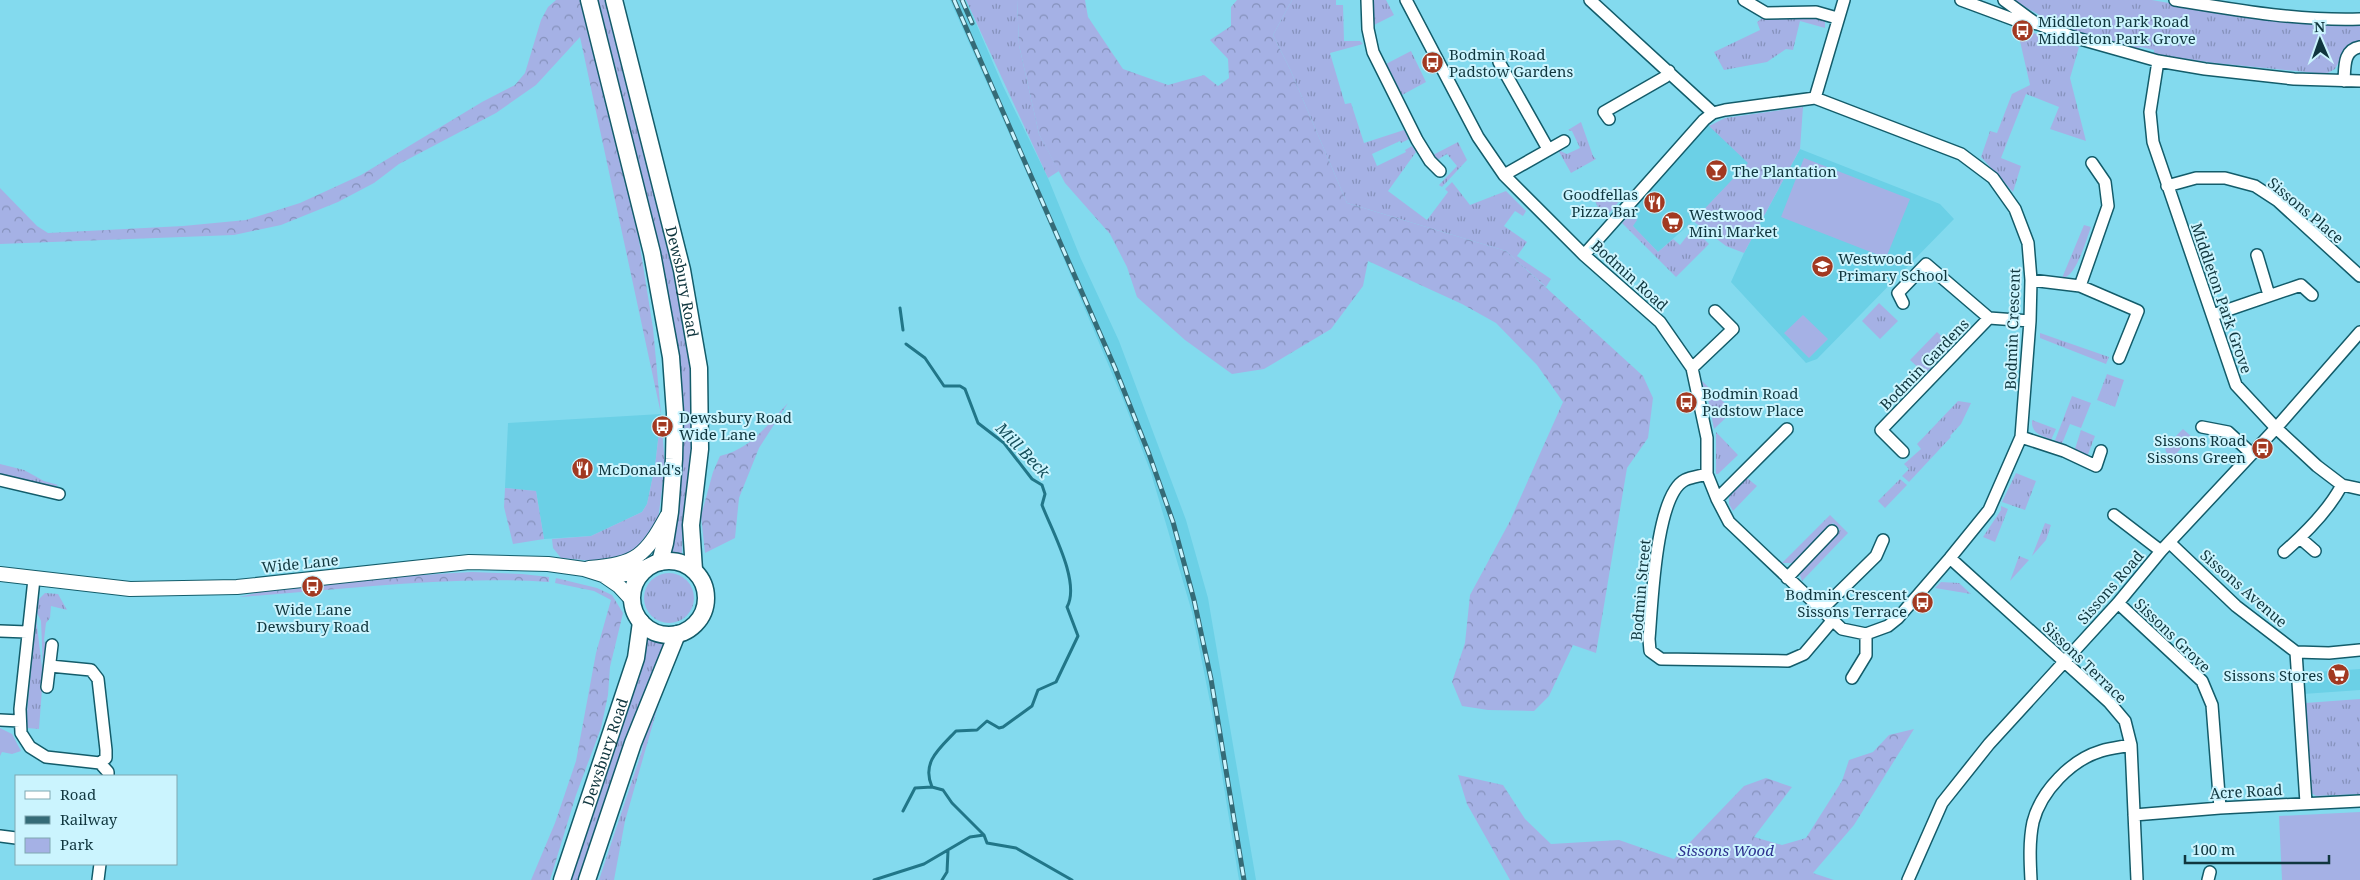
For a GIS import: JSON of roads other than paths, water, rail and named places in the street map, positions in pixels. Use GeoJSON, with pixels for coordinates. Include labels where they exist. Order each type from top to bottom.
{"type":"FeatureCollection","features":[{"type":"Feature","properties":{"kind":"highway","name":"Dewsbury Road"},"geometry":{"type":"LineString","coordinates":[[589,0],[652,253],[671,357],[676,413],[670,512],[665,543],[655,564],[636,580],[632,600]]}},
{"type":"Feature","properties":{"kind":"highway","name":"Dewsbury Road"},"geometry":{"type":"LineString","coordinates":[[587,880],[633,743],[678,634],[692,627],[698,621],[705,607],[706,591],[694,570],[691,526],[700,449],[699,368],[682,270],[614,0]]}},
{"type":"Feature","properties":{"kind":"highway"},"geometry":{"type":"LineString","coordinates":[[655,564],[672,561],[684,563],[694,570]]}},
{"type":"Feature","properties":{"kind":"highway"},"geometry":{"type":"LineString","coordinates":[[632,600],[641,622],[658,633],[678,634]]}},
{"type":"Feature","properties":{"kind":"highway","name":"Dewsbury Road"},"geometry":{"type":"LineString","coordinates":[[562,880],[636,658],[641,622]]}},
{"type":"Feature","properties":{"kind":"main road"},"geometry":{"type":"LineString","coordinates":[[584,569],[622,564],[638,555],[649,547],[670,512]]}},
{"type":"Feature","properties":{"kind":"main road","name":"Wide Lane"},"geometry":{"type":"LineString","coordinates":[[0,574],[130,589],[237,587],[468,562],[548,564],[584,569],[602,575],[619,586],[632,600]]}},
{"type":"Feature","properties":{"kind":"main road","name":"Wide Lane"},"geometry":{"type":"LineString","coordinates":[[602,575],[628,574],[655,564]]}},
{"type":"Feature","properties":{"kind":"street"},"geometry":{"type":"LineString","coordinates":[[1367,0],[1368,29],[1373,52],[1416,140],[1430,161],[1440,171]]}},
{"type":"Feature","properties":{"kind":"street","name":"Bodmin Road"},"geometry":{"type":"LineString","coordinates":[[1406,0],[1478,137],[1504,175],[1584,255],[1660,322],[1692,368],[1707,438],[1707,474],[1717,499],[1730,522],[1832,621],[1842,629],[1866,634]]}},
{"type":"Feature","properties":{"kind":"street"},"geometry":{"type":"LineString","coordinates":[[1584,255],[1704,120],[1713,113],[1590,0]]}},
{"type":"Feature","properties":{"kind":"street"},"geometry":{"type":"LineString","coordinates":[[1744,0],[1766,13],[1816,12],[1837,18]]}},
{"type":"Feature","properties":{"kind":"street"},"geometry":{"type":"LineString","coordinates":[[1815,98],[1837,18],[1844,0]]}},
{"type":"Feature","properties":{"kind":"street"},"geometry":{"type":"LineString","coordinates":[[2004,0],[2038,24]]}},
{"type":"Feature","properties":{"kind":"street"},"geometry":{"type":"LineString","coordinates":[[2175,0],[2256,13],[2324,19],[2360,19]]}},
{"type":"Feature","properties":{"kind":"street"},"geometry":{"type":"LineString","coordinates":[[1964,1],[2015,20],[2038,24],[2072,38],[2158,61],[2205,69],[2294,79],[2360,81]]}},
{"type":"Feature","properties":{"kind":"street"},"geometry":{"type":"LineString","coordinates":[[2344,81],[2346,58],[2352,50],[2360,47]]}},
{"type":"Feature","properties":{"kind":"street","name":"Middleton Park Grove"},"geometry":{"type":"LineString","coordinates":[[2158,61],[2150,112],[2153,142],[2236,385],[2276,428],[2317,466],[2342,485],[2360,489]]}},
{"type":"Feature","properties":{"kind":"street"},"geometry":{"type":"LineString","coordinates":[[1499,62],[1548,148]]}},
{"type":"Feature","properties":{"kind":"street"},"geometry":{"type":"LineString","coordinates":[[1609,119],[1604,112],[1665,77],[1669,71]]}},
{"type":"Feature","properties":{"kind":"street","name":"Bodmin Crescent"},"geometry":{"type":"LineString","coordinates":[[1713,113],[1815,98],[1961,154],[1993,178],[2015,210],[2028,244],[2031,280],[2030,321],[2021,437],[1989,510],[1898,618],[1877,632],[1866,634]]}},
{"type":"Feature","properties":{"kind":"street"},"geometry":{"type":"LineString","coordinates":[[1504,175],[1548,148],[1564,141]]}},
{"type":"Feature","properties":{"kind":"street"},"geometry":{"type":"LineString","coordinates":[[2080,286],[2108,206],[2104,182],[2092,163]]}},
{"type":"Feature","properties":{"kind":"street","name":"Sissons Place"},"geometry":{"type":"LineString","coordinates":[[2167,186],[2196,178],[2225,178],[2254,186],[2278,201],[2360,276]]}},
{"type":"Feature","properties":{"kind":"street"},"geometry":{"type":"LineString","coordinates":[[2257,256],[2269,295]]}},
{"type":"Feature","properties":{"kind":"street"},"geometry":{"type":"LineString","coordinates":[[1903,303],[1898,292],[1926,264],[1989,318],[2030,321]]}},
{"type":"Feature","properties":{"kind":"street"},"geometry":{"type":"LineString","coordinates":[[2031,280],[2080,286],[2138,311],[2119,358]]}},
{"type":"Feature","properties":{"kind":"street"},"geometry":{"type":"LineString","coordinates":[[2213,315],[2301,285],[2312,295]]}},
{"type":"Feature","properties":{"kind":"street"},"geometry":{"type":"LineString","coordinates":[[1692,368],[1733,329],[1715,311]]}},
{"type":"Feature","properties":{"kind":"street","name":"Bodmin Gardens"},"geometry":{"type":"LineString","coordinates":[[1903,452],[1881,430],[1989,318]]}},
{"type":"Feature","properties":{"kind":"street","name":"Sissons Road"},"geometry":{"type":"LineString","coordinates":[[1908,880],[1942,803],[1989,744],[2118,603],[2165,547],[2276,428],[2360,332]]}},
{"type":"Feature","properties":{"kind":"street"},"geometry":{"type":"LineString","coordinates":[[2202,427],[2228,432],[2252,454]]}},
{"type":"Feature","properties":{"kind":"street"},"geometry":{"type":"LineString","coordinates":[[1717,499],[1787,429]]}},
{"type":"Feature","properties":{"kind":"street"},"geometry":{"type":"LineString","coordinates":[[2021,437],[2064,451],[2093,471],[2101,451]]}},
{"type":"Feature","properties":{"kind":"street","name":"Bodmin Street"},"geometry":{"type":"LineString","coordinates":[[1707,474],[1684,480],[1668,500],[1661,526],[1649,639],[1650,651],[1661,659],[1788,662],[1804,654],[1832,621]]}},
{"type":"Feature","properties":{"kind":"street"},"geometry":{"type":"LineString","coordinates":[[0,480],[59,494]]}},
{"type":"Feature","properties":{"kind":"street"},"geometry":{"type":"LineString","coordinates":[[2284,552],[2300,538],[2336,496],[2342,485]]}},
{"type":"Feature","properties":{"kind":"street","name":"Sissons Avenue"},"geometry":{"type":"LineString","coordinates":[[2114,514],[2165,547],[2236,606],[2296,652]]}},
{"type":"Feature","properties":{"kind":"street"},"geometry":{"type":"LineString","coordinates":[[1787,578],[1832,531]]}},
{"type":"Feature","properties":{"kind":"street"},"geometry":{"type":"LineString","coordinates":[[2300,538],[2316,551]]}},
{"type":"Feature","properties":{"kind":"street"},"geometry":{"type":"LineString","coordinates":[[1821,610],[1876,556],[1883,540]]}},
{"type":"Feature","properties":{"kind":"street","name":"Sissons Terrace"},"geometry":{"type":"LineString","coordinates":[[1950,558],[2109,702],[2124,721],[2132,745],[2137,880]]}},
{"type":"Feature","properties":{"kind":"street"},"geometry":{"type":"LineString","coordinates":[[34,579],[20,722],[21,733],[30,747],[46,757],[100,763],[108,772],[108,775]]}},
{"type":"Feature","properties":{"kind":"street","name":"Sissons Grove"},"geometry":{"type":"LineString","coordinates":[[2118,603],[2202,681],[2212,705],[2220,808]]}},
{"type":"Feature","properties":{"kind":"street"},"geometry":{"type":"LineString","coordinates":[[0,630],[28,632]]}},
{"type":"Feature","properties":{"kind":"street"},"geometry":{"type":"LineString","coordinates":[[1852,678],[1866,655],[1866,634]]}},
{"type":"Feature","properties":{"kind":"street"},"geometry":{"type":"LineString","coordinates":[[48,687],[52,645]]}},
{"type":"Feature","properties":{"kind":"street"},"geometry":{"type":"LineString","coordinates":[[2306,803],[2296,652],[2329,654],[2360,650]]}},
{"type":"Feature","properties":{"kind":"street"},"geometry":{"type":"LineString","coordinates":[[50,666],[91,670],[98,680],[106,750],[106,758],[100,763]]}},
{"type":"Feature","properties":{"kind":"street"},"geometry":{"type":"LineString","coordinates":[[0,720],[20,722]]}},
{"type":"Feature","properties":{"kind":"street"},"geometry":{"type":"LineString","coordinates":[[2031,880],[2030,851],[2033,821],[2048,791],[2072,766],[2100,752],[2132,745]]}},
{"type":"Feature","properties":{"kind":"street","name":"Acre Road"},"geometry":{"type":"LineString","coordinates":[[2134,815],[2220,808],[2360,801]]}},
{"type":"Feature","properties":{"kind":"street"},"geometry":{"type":"LineString","coordinates":[[0,836],[15,838]]}},
{"type":"Feature","properties":{"kind":"street"},"geometry":{"type":"LineString","coordinates":[[98,880],[100,865]]}},
{"type":"Feature","properties":{"kind":"waterway","name":"Mill Beck"},"geometry":{"type":"LineString","coordinates":[[900,308],[903,330]]}},
{"type":"Feature","properties":{"kind":"waterway","name":"Mill Beck"},"geometry":{"type":"LineString","coordinates":[[906,344],[925,358],[944,386],[960,386],[965,389],[978,423],[1004,443],[1032,479],[1042,485],[1045,494],[1042,505],[1068,570],[1070,596],[1067,607],[1078,636],[1056,682],[1038,690],[1032,706],[1003,727],[999,728],[987,721],[977,730],[956,731],[934,756],[929,770],[929,778],[932,787],[943,790],[952,803],[984,835],[987,843],[1016,848],[1072,880]]}},
{"type":"Feature","properties":{"kind":"waterway"},"geometry":{"type":"LineString","coordinates":[[903,811],[915,788],[932,787]]}},
{"type":"Feature","properties":{"kind":"waterway"},"geometry":{"type":"LineString","coordinates":[[874,880],[924,864],[970,837],[984,835]]}},
{"type":"Feature","properties":{"kind":"waterway"},"geometry":{"type":"LineString","coordinates":[[942,880],[947,872],[948,851]]}},
{"type":"Feature","properties":{"kind":"railway"},"geometry":{"type":"LineString","coordinates":[[954,0],[1115,368],[1149,454],[1173,522],[1194,600],[1211,679],[1244,880]]}},
{"type":"Feature","properties":{"kind":"railway"},"geometry":{"type":"LineString","coordinates":[[962,0],[972,23]]}},
{"type":"Feature","properties":{"kind":"place","name":"Middleton Park Road Middleton Park Grove"},"geometry":{"type":"Point","coordinates":[2022,30]}},
{"type":"Feature","properties":{"kind":"place","name":"Bodmin Road Padstow Gardens"},"geometry":{"type":"Point","coordinates":[1433,63]}},
{"type":"Feature","properties":{"kind":"place","name":"The Plantation"},"geometry":{"type":"Point","coordinates":[1716,171]}},
{"type":"Feature","properties":{"kind":"place","name":"Goodfellas Pizza Bar"},"geometry":{"type":"Point","coordinates":[1654,203]}},
{"type":"Feature","properties":{"kind":"place","name":"Westwood Mini Market"},"geometry":{"type":"Point","coordinates":[1673,223]}},
{"type":"Feature","properties":{"kind":"place","name":"Westwood Primary School"},"geometry":{"type":"Point","coordinates":[1822,267]}},
{"type":"Feature","properties":{"kind":"place","name":"Bodmin Road Padstow Place"},"geometry":{"type":"Point","coordinates":[1686,402]}},
{"type":"Feature","properties":{"kind":"place","name":"Dewsbury Road Wide Lane"},"geometry":{"type":"Point","coordinates":[663,426]}},
{"type":"Feature","properties":{"kind":"place","name":"Sissons Road Sissons Green"},"geometry":{"type":"Point","coordinates":[2262,449]}},
{"type":"Feature","properties":{"kind":"place","name":"McDonald's"},"geometry":{"type":"Point","coordinates":[582,469]}},
{"type":"Feature","properties":{"kind":"place","name":"Wide Lane Dewsbury Road"},"geometry":{"type":"Point","coordinates":[313,586]}},
{"type":"Feature","properties":{"kind":"place","name":"Bodmin Crescent Sissons Terrace"},"geometry":{"type":"Point","coordinates":[1923,603]}},
{"type":"Feature","properties":{"kind":"place","name":"Sissons Stores"},"geometry":{"type":"Point","coordinates":[2339,675]}},
{"type":"Feature","properties":{"kind":"park label","name":"Sissons Wood"},"geometry":{"type":"Point","coordinates":[1726,850]}}]}
